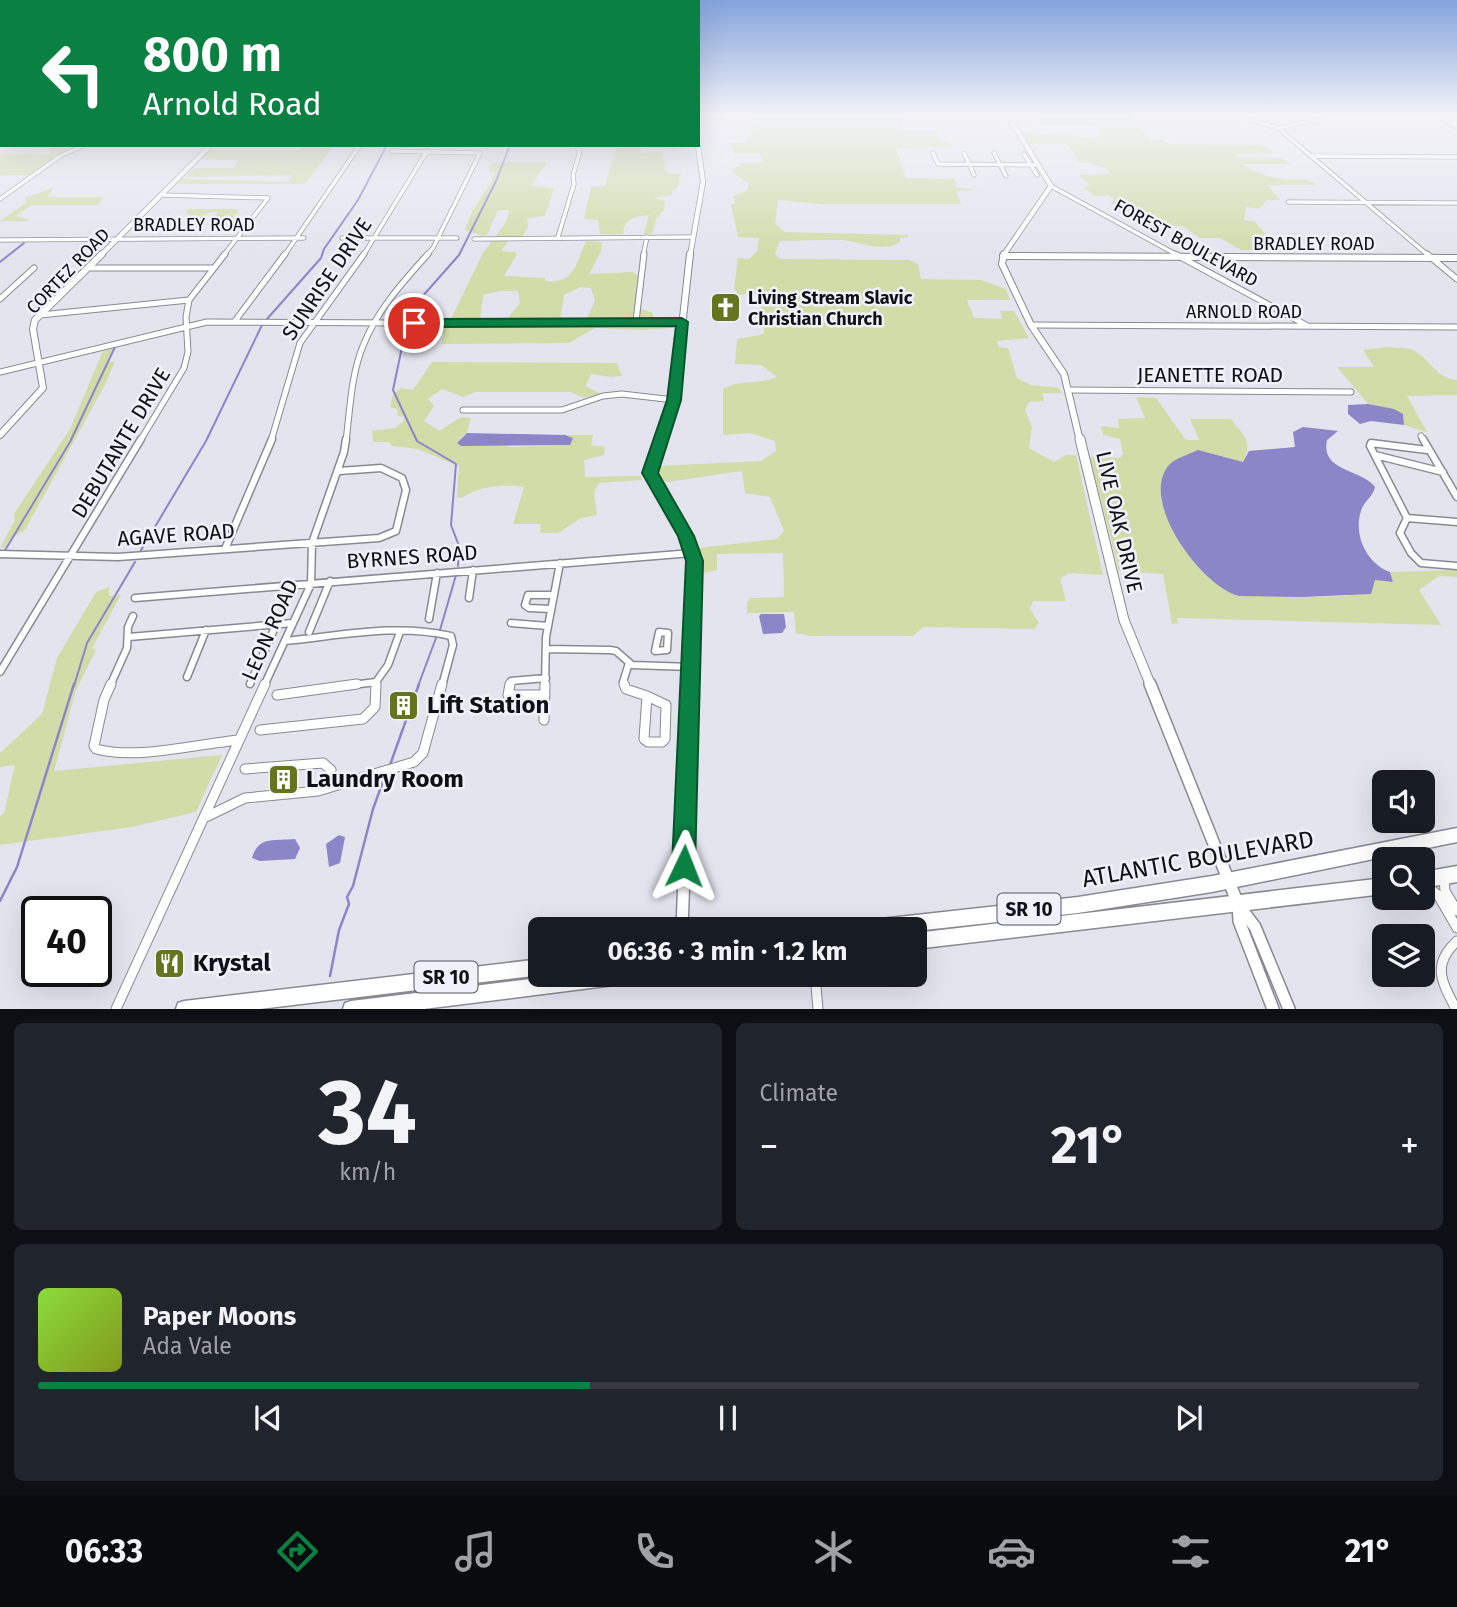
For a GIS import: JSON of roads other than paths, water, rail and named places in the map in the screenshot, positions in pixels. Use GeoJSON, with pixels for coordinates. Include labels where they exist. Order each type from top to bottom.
{"type":"FeatureCollection","features":[{"type":"Feature","properties":{"kind":"highway","name":"ATLANTIC BOULEVARD"},"geometry":{"type":"LineString","coordinates":[[927,922],[1078,905],[1229,882],[1457,835]]}},
{"type":"Feature","properties":{"kind":"highway","name":"ATLANTIC BOULEVARD"},"geometry":{"type":"LineString","coordinates":[[927,940],[1372,887]]}},
{"type":"Feature","properties":{"kind":"highway"},"geometry":{"type":"LineString","coordinates":[[940,939],[943,932],[954,931],[956,919]]}},
{"type":"Feature","properties":{"kind":"highway","name":"SR 10"},"geometry":{"type":"LineString","coordinates":[[184,1009],[270,1003],[528,968]]}},
{"type":"Feature","properties":{"kind":"highway"},"geometry":{"type":"LineString","coordinates":[[484,991],[492,983],[504,981],[510,970]]}},
{"type":"Feature","properties":{"kind":"highway","name":"SR 10"},"geometry":{"type":"LineString","coordinates":[[351,1009],[528,986]]}},
{"type":"Feature","properties":{"kind":"street"},"geometry":{"type":"LineString","coordinates":[[0,199],[53,161]]}},
{"type":"Feature","properties":{"kind":"street","name":"CORTEZ ROAD"},"geometry":{"type":"LineString","coordinates":[[0,435],[39,395],[43,384],[33,325],[40,315],[91,268],[195,161]]}},
{"type":"Feature","properties":{"kind":"street"},"geometry":{"type":"LineString","coordinates":[[235,321],[349,161]]}},
{"type":"Feature","properties":{"kind":"street","name":"SUNRISE DRIVE"},"geometry":{"type":"LineString","coordinates":[[225,549],[273,436],[294,356],[314,322],[352,273],[421,161]]}},
{"type":"Feature","properties":{"kind":"street","name":"LEON ROAD"},"geometry":{"type":"LineString","coordinates":[[116,1009],[311,584],[312,543],[339,471],[349,431],[356,370],[374,323],[391,295],[431,252],[475,161]]}},
{"type":"Feature","properties":{"kind":"street"},"geometry":{"type":"LineString","coordinates":[[558,237],[574,184],[573,175],[577,161]]}},
{"type":"Feature","properties":{"kind":"street"},"geometry":{"type":"LineString","coordinates":[[682,917],[695,561],[686,536],[650,473],[674,400],[692,237],[703,182],[700,161]]}},
{"type":"Feature","properties":{"kind":"street"},"geometry":{"type":"LineString","coordinates":[[937,161],[938,164],[1038,165]]}},
{"type":"Feature","properties":{"kind":"street"},"geometry":{"type":"LineString","coordinates":[[968,161],[974,175]]}},
{"type":"Feature","properties":{"kind":"street"},"geometry":{"type":"LineString","coordinates":[[998,161],[1006,176]]}},
{"type":"Feature","properties":{"kind":"street"},"geometry":{"type":"LineString","coordinates":[[1028,161],[1037,175]]}},
{"type":"Feature","properties":{"kind":"street"},"geometry":{"type":"LineString","coordinates":[[1003,256],[1051,186],[1036,161]]}},
{"type":"Feature","properties":{"kind":"street"},"geometry":{"type":"LineString","coordinates":[[1317,161],[1457,279]]}},
{"type":"Feature","properties":{"kind":"street","name":"FOREST BOULEVARD"},"geometry":{"type":"LineString","coordinates":[[1051,186],[1185,257],[1308,327]]}},
{"type":"Feature","properties":{"kind":"street"},"geometry":{"type":"LineString","coordinates":[[40,315],[74,315],[155,301],[189,300],[268,198],[162,195]]}},
{"type":"Feature","properties":{"kind":"street"},"geometry":{"type":"LineString","coordinates":[[1288,202],[1457,203]]}},
{"type":"Feature","properties":{"kind":"street"},"geometry":{"type":"LineString","coordinates":[[636,321],[647,237]]}},
{"type":"Feature","properties":{"kind":"street"},"geometry":{"type":"LineString","coordinates":[[474,239],[692,237]]}},
{"type":"Feature","properties":{"kind":"street"},"geometry":{"type":"LineString","coordinates":[[342,238],[457,238]]}},
{"type":"Feature","properties":{"kind":"street","name":"BRADLEY ROAD"},"geometry":{"type":"LineString","coordinates":[[0,240],[304,239]]}},
{"type":"Feature","properties":{"kind":"street","name":"BRADLEY ROAD"},"geometry":{"type":"LineString","coordinates":[[1003,256],[1457,258]]}},
{"type":"Feature","properties":{"kind":"street","name":"LIVE OAK DRIVE"},"geometry":{"type":"LineString","coordinates":[[1003,256],[1002,264],[1031,325],[1060,367],[1068,390],[1124,620],[1238,904]]}},
{"type":"Feature","properties":{"kind":"street"},"geometry":{"type":"LineString","coordinates":[[0,299],[34,268]]}},
{"type":"Feature","properties":{"kind":"street"},"geometry":{"type":"LineString","coordinates":[[91,268],[214,268]]}},
{"type":"Feature","properties":{"kind":"street","name":"DEBUTANTE DRIVE"},"geometry":{"type":"LineString","coordinates":[[0,672],[184,368],[188,356],[185,311],[189,300]]}},
{"type":"Feature","properties":{"kind":"street"},"geometry":{"type":"LineString","coordinates":[[0,372],[186,327],[235,321],[401,323]]}},
{"type":"Feature","properties":{"kind":"street"},"geometry":{"type":"LineString","coordinates":[[414,323],[682,322]]}},
{"type":"Feature","properties":{"kind":"street","name":"ARNOLD ROAD"},"geometry":{"type":"LineString","coordinates":[[1031,325],[1457,327]]}},
{"type":"Feature","properties":{"kind":"street","name":"JEANETTE ROAD"},"geometry":{"type":"LineString","coordinates":[[1068,390],[1352,392]]}},
{"type":"Feature","properties":{"kind":"street"},"geometry":{"type":"LineString","coordinates":[[463,410],[562,410],[596,398],[622,394],[674,400]]}},
{"type":"Feature","properties":{"kind":"street"},"geometry":{"type":"LineString","coordinates":[[1421,436],[1457,497]]}},
{"type":"Feature","properties":{"kind":"street"},"geometry":{"type":"LineString","coordinates":[[1408,518],[1371,443],[1427,450]]}},
{"type":"Feature","properties":{"kind":"street"},"geometry":{"type":"LineString","coordinates":[[1375,455],[1443,472]]}},
{"type":"Feature","properties":{"kind":"street","name":"AGAVE ROAD"},"geometry":{"type":"LineString","coordinates":[[0,554],[122,557],[379,538],[396,531],[406,491],[402,478],[389,470],[374,467],[339,471]]}},
{"type":"Feature","properties":{"kind":"street"},"geometry":{"type":"LineString","coordinates":[[1408,518],[1457,522]]}},
{"type":"Feature","properties":{"kind":"street"},"geometry":{"type":"LineString","coordinates":[[1408,518],[1400,533],[1416,560],[1425,564],[1457,566]]}},
{"type":"Feature","properties":{"kind":"street","name":"BYRNES ROAD"},"geometry":{"type":"LineString","coordinates":[[135,598],[692,553]]}},
{"type":"Feature","properties":{"kind":"street"},"geometry":{"type":"LineString","coordinates":[[544,720],[548,626],[560,563]]}},
{"type":"Feature","properties":{"kind":"street"},"geometry":{"type":"LineString","coordinates":[[469,598],[473,570]]}},
{"type":"Feature","properties":{"kind":"street"},"geometry":{"type":"LineString","coordinates":[[429,619],[437,573]]}},
{"type":"Feature","properties":{"kind":"street"},"geometry":{"type":"LineString","coordinates":[[309,632],[330,581]]}},
{"type":"Feature","properties":{"kind":"street"},"geometry":{"type":"LineString","coordinates":[[551,609],[529,608],[525,605],[525,600],[528,595],[554,595]]}},
{"type":"Feature","properties":{"kind":"street"},"geometry":{"type":"LineString","coordinates":[[133,615],[128,628],[129,637],[104,700],[94,746],[96,750],[112,752],[188,748],[239,740]]}},
{"type":"Feature","properties":{"kind":"street"},"geometry":{"type":"LineString","coordinates":[[129,637],[293,623]]}},
{"type":"Feature","properties":{"kind":"street"},"geometry":{"type":"LineString","coordinates":[[511,623],[548,626]]}},
{"type":"Feature","properties":{"kind":"street"},"geometry":{"type":"LineString","coordinates":[[250,684],[275,625]]}},
{"type":"Feature","properties":{"kind":"street"},"geometry":{"type":"LineString","coordinates":[[187,677],[206,630]]}},
{"type":"Feature","properties":{"kind":"street"},"geometry":{"type":"LineString","coordinates":[[206,817],[245,798],[303,794],[325,789],[414,762],[423,752],[454,640],[452,636],[441,632],[400,632],[285,641]]}},
{"type":"Feature","properties":{"kind":"street"},"geometry":{"type":"LineString","coordinates":[[277,695],[376,682],[388,666],[400,632]]}},
{"type":"Feature","properties":{"kind":"street"},"geometry":{"type":"LineString","coordinates":[[547,649],[610,650],[616,651],[629,663],[691,667]]}},
{"type":"Feature","properties":{"kind":"street"},"geometry":{"type":"LineString","coordinates":[[653,666],[654,651]]}},
{"type":"Feature","properties":{"kind":"street"},"geometry":{"type":"LineString","coordinates":[[629,663],[623,682],[626,689],[647,696],[666,705],[665,739],[662,742],[648,742],[645,739],[647,696]]}},
{"type":"Feature","properties":{"kind":"street"},"geometry":{"type":"LineString","coordinates":[[545,695],[508,695],[511,681],[546,678]]}},
{"type":"Feature","properties":{"kind":"street"},"geometry":{"type":"LineString","coordinates":[[260,730],[363,719],[377,705],[379,698],[376,682]]}},
{"type":"Feature","properties":{"kind":"street"},"geometry":{"type":"LineString","coordinates":[[245,769],[323,763],[331,770],[325,789]]}},
{"type":"Feature","properties":{"kind":"street"},"geometry":{"type":"LineString","coordinates":[[1450,875],[1445,891],[1455,906]]}},
{"type":"Feature","properties":{"kind":"street"},"geometry":{"type":"LineString","coordinates":[[1435,892],[1457,928]]}},
{"type":"Feature","properties":{"kind":"street"},"geometry":{"type":"LineString","coordinates":[[1238,904],[1238,920],[1273,1009]]}},
{"type":"Feature","properties":{"kind":"street"},"geometry":{"type":"LineString","coordinates":[[1238,904],[1255,927],[1289,1009]]}},
{"type":"Feature","properties":{"kind":"street"},"geometry":{"type":"LineString","coordinates":[[1456,1009],[1446,990],[1441,963],[1445,950],[1457,942]]}},
{"type":"Feature","properties":{"kind":"street"},"geometry":{"type":"LineString","coordinates":[[816,987],[818,1009]]}},
{"type":"Feature","properties":{"kind":"waterway"},"geometry":{"type":"LineString","coordinates":[[267,319],[321,258],[324,249],[358,200],[379,161]]}},
{"type":"Feature","properties":{"kind":"waterway"},"geometry":{"type":"LineString","coordinates":[[458,566],[459,546],[451,525],[456,464],[417,441],[393,390],[402,347],[399,339],[421,298],[459,255],[504,161]]}},
{"type":"Feature","properties":{"kind":"waterway"},"geometry":{"type":"LineString","coordinates":[[0,262],[24,243]]}},
{"type":"Feature","properties":{"kind":"waterway"},"geometry":{"type":"LineString","coordinates":[[140,552],[206,441],[262,325]]}},
{"type":"Feature","properties":{"kind":"waterway"},"geometry":{"type":"LineString","coordinates":[[4,552],[70,442],[115,347]]}},
{"type":"Feature","properties":{"kind":"waterway"},"geometry":{"type":"LineString","coordinates":[[74,686],[87,643],[135,562]]}},
{"type":"Feature","properties":{"kind":"waterway"},"geometry":{"type":"LineString","coordinates":[[440,630],[456,575]]}},
{"type":"Feature","properties":{"kind":"waterway"},"geometry":{"type":"LineString","coordinates":[[418,686],[436,638]]}},
{"type":"Feature","properties":{"kind":"waterway"},"geometry":{"type":"LineString","coordinates":[[0,901],[17,867],[74,684]]}},
{"type":"Feature","properties":{"kind":"waterway"},"geometry":{"type":"LineString","coordinates":[[390,765],[419,684]]}},
{"type":"Feature","properties":{"kind":"waterway"},"geometry":{"type":"LineString","coordinates":[[330,976],[339,930],[349,904],[347,897],[353,886],[373,809],[385,776]]}},
{"type":"Feature","properties":{"kind":"place","name":"Living Stream Slavic Christian Church"},"geometry":{"type":"Point","coordinates":[725,308]}},
{"type":"Feature","properties":{"kind":"place","name":"Lift Station"},"geometry":{"type":"Point","coordinates":[404,705]}},
{"type":"Feature","properties":{"kind":"place","name":"Laundry Room"},"geometry":{"type":"Point","coordinates":[283,779]}},
{"type":"Feature","properties":{"kind":"place","name":"Krystal"},"geometry":{"type":"Point","coordinates":[170,963]}}]}
